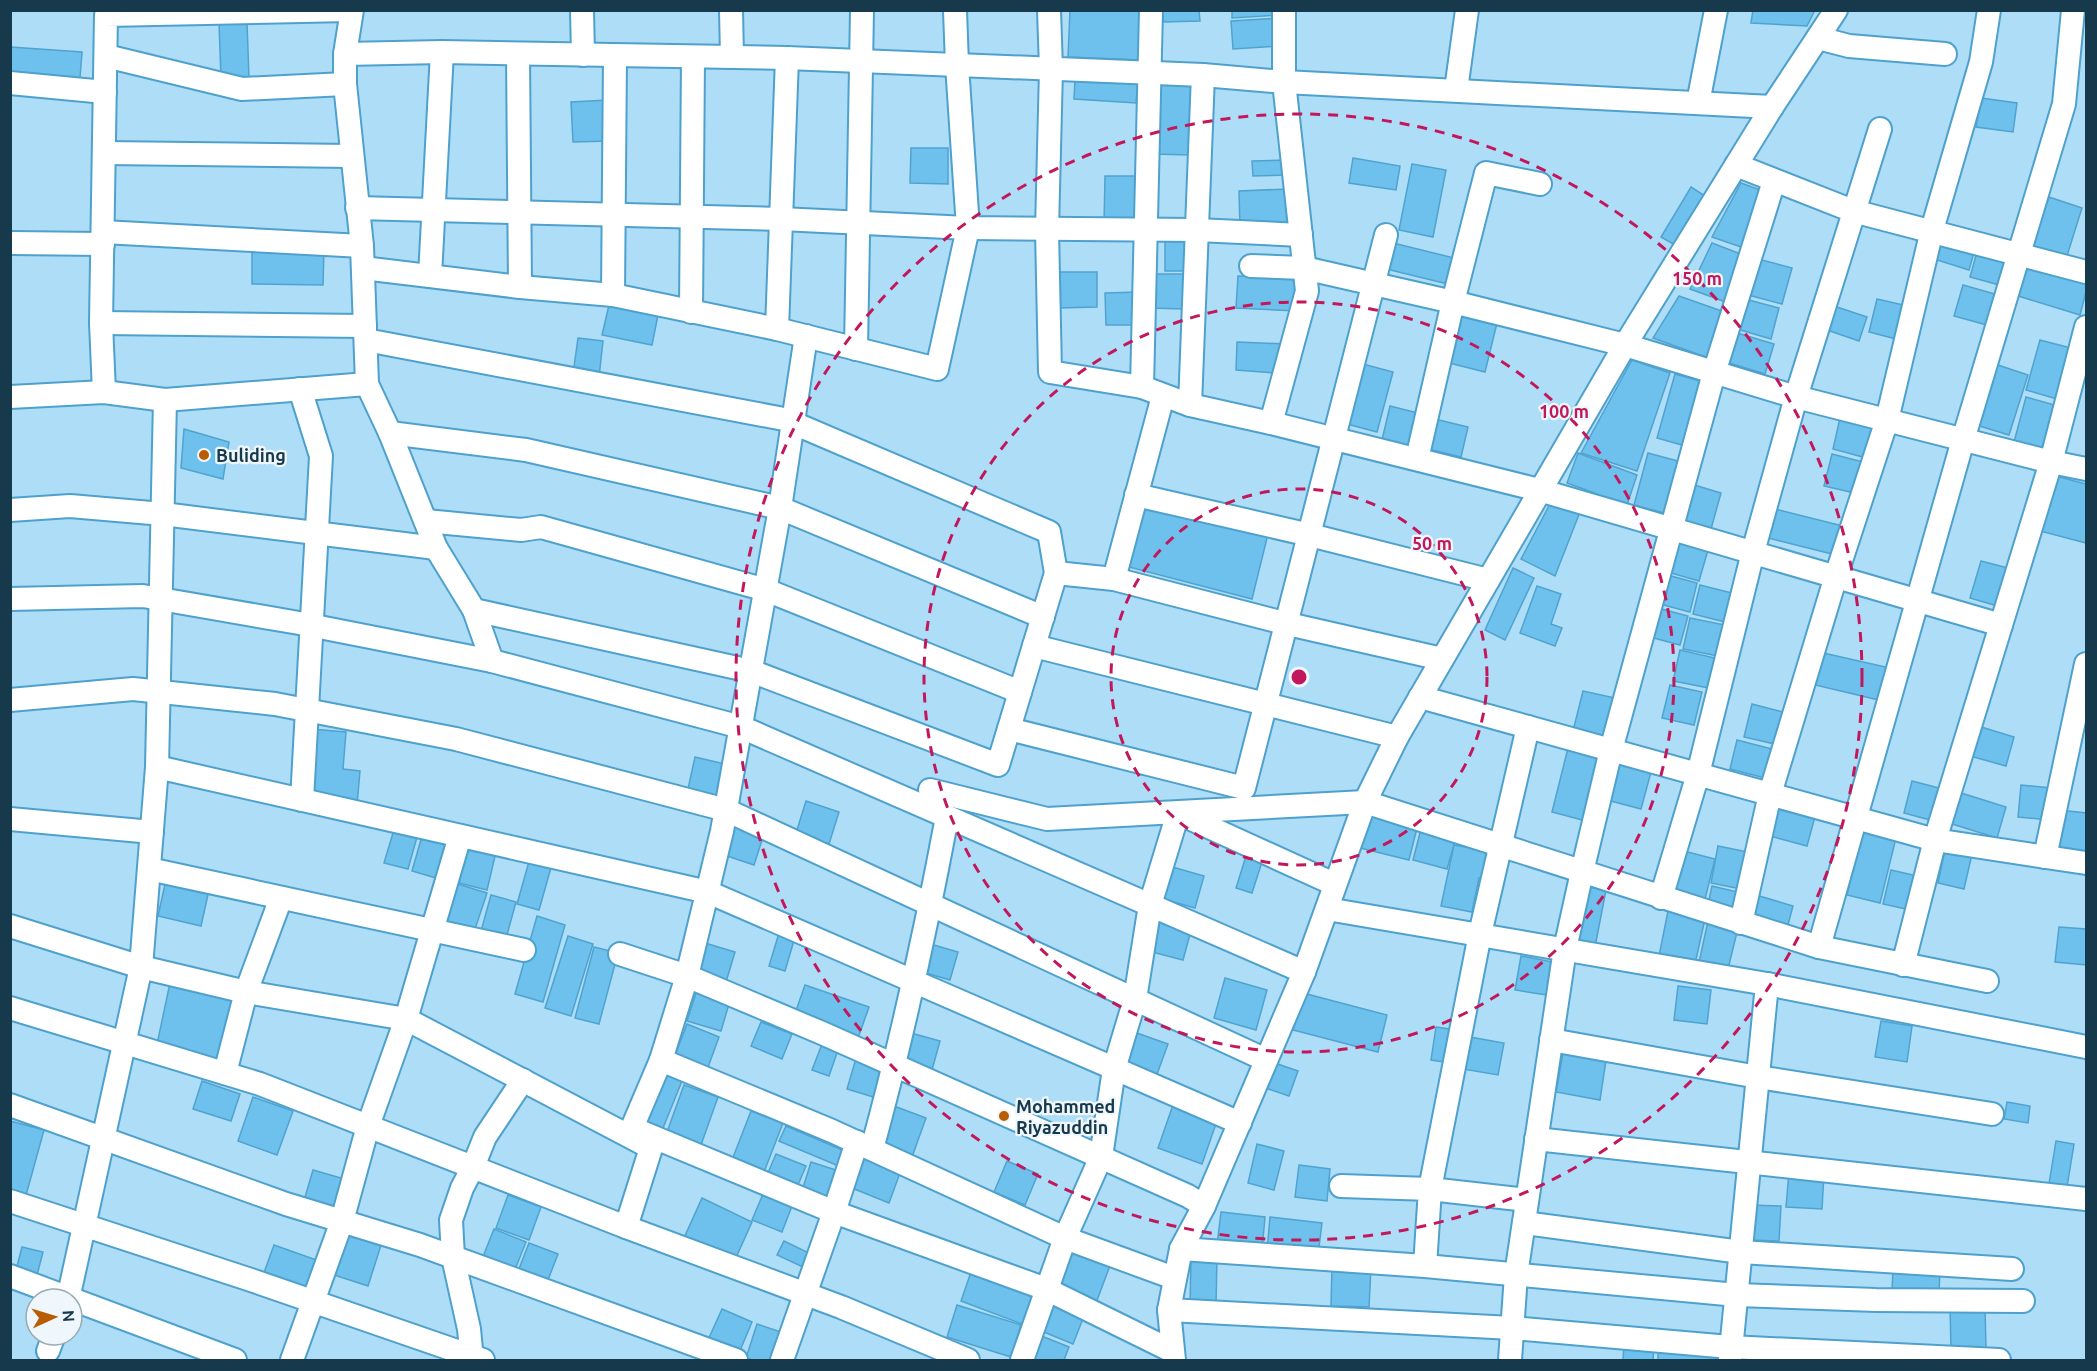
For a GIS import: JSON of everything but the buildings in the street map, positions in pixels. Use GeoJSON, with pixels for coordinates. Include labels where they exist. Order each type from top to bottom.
{"type":"FeatureCollection","features":[{"type":"Feature","properties":{"kind":"street"},"geometry":{"type":"LineString","coordinates":[[104,392],[101,323],[106,15],[351,10],[345,54],[345,84],[362,257],[367,384],[390,433],[436,548],[474,610],[492,661]]}},
{"type":"Feature","properties":{"kind":"street"},"geometry":{"type":"LineString","coordinates":[[582,10],[583,55]]}},
{"type":"Feature","properties":{"kind":"street"},"geometry":{"type":"LineString","coordinates":[[731,10],[732,57]]}},
{"type":"Feature","properties":{"kind":"street"},"geometry":{"type":"LineString","coordinates":[[856,349],[863,62],[862,10]]}},
{"type":"Feature","properties":{"kind":"street"},"geometry":{"type":"LineString","coordinates":[[10,243],[103,238],[362,257],[430,276],[613,296],[777,329],[937,369],[968,228],[955,10]]}},
{"type":"Feature","properties":{"kind":"street"},"geometry":{"type":"LineString","coordinates":[[1049,10],[1051,69],[1047,230],[1050,372],[1142,387],[1190,405],[1539,490],[2001,625]]}},
{"type":"Feature","properties":{"kind":"street"},"geometry":{"type":"LineString","coordinates":[[1142,387],[1151,10]]}},
{"type":"Feature","properties":{"kind":"street"},"geometry":{"type":"LineString","coordinates":[[1271,423],[1307,291],[1284,82],[1284,10]]}},
{"type":"Feature","properties":{"kind":"street"},"geometry":{"type":"LineString","coordinates":[[1456,90],[1467,10]]}},
{"type":"Feature","properties":{"kind":"street"},"geometry":{"type":"LineString","coordinates":[[1698,103],[1716,10]]}},
{"type":"Feature","properties":{"kind":"street"},"geometry":{"type":"LineString","coordinates":[[1173,1356],[1169,1310],[1181,1249],[1204,1206],[1304,972],[1365,802],[1396,737],[1625,345],[1772,107],[1836,10]]}},
{"type":"Feature","properties":{"kind":"street"},"geometry":{"type":"LineString","coordinates":[[1741,923],[1770,794],[1836,576],[1887,420],[1932,230],[1982,62],[1989,10]]}},
{"type":"Feature","properties":{"kind":"street"},"geometry":{"type":"LineString","coordinates":[[1819,947],[1963,440],[2064,104],[2073,10]]}},
{"type":"Feature","properties":{"kind":"street"},"geometry":{"type":"LineString","coordinates":[[1818,38],[1849,46],[1945,54]]}},
{"type":"Feature","properties":{"kind":"street"},"geometry":{"type":"LineString","coordinates":[[345,54],[442,52],[787,58],[1203,75],[1284,82],[1772,107]]}},
{"type":"Feature","properties":{"kind":"street"},"geometry":{"type":"LineString","coordinates":[[430,276],[442,52]]}},
{"type":"Feature","properties":{"kind":"street"},"geometry":{"type":"LineString","coordinates":[[518,54],[520,287]]}},
{"type":"Feature","properties":{"kind":"street"},"geometry":{"type":"LineString","coordinates":[[106,56],[242,89],[345,84]]}},
{"type":"Feature","properties":{"kind":"street"},"geometry":{"type":"LineString","coordinates":[[613,296],[615,56]]}},
{"type":"Feature","properties":{"kind":"street"},"geometry":{"type":"LineString","coordinates":[[692,312],[693,57]]}},
{"type":"Feature","properties":{"kind":"street"},"geometry":{"type":"LineString","coordinates":[[777,329],[787,58]]}},
{"type":"Feature","properties":{"kind":"street"},"geometry":{"type":"LineString","coordinates":[[1190,405],[1203,75]]}},
{"type":"Feature","properties":{"kind":"street"},"geometry":{"type":"LineString","coordinates":[[10,83],[105,92]]}},
{"type":"Feature","properties":{"kind":"street"},"geometry":{"type":"LineString","coordinates":[[1661,898],[1698,774],[1753,552],[1796,397],[1880,129]]}},
{"type":"Feature","properties":{"kind":"street"},"geometry":{"type":"LineString","coordinates":[[104,153],[351,156]]}},
{"type":"Feature","properties":{"kind":"street"},"geometry":{"type":"LineString","coordinates":[[1736,165],[1853,211],[2086,272]]}},
{"type":"Feature","properties":{"kind":"street"},"geometry":{"type":"LineString","coordinates":[[1418,459],[1453,302],[1486,172],[1540,184]]}},
{"type":"Feature","properties":{"kind":"street"},"geometry":{"type":"LineString","coordinates":[[1510,1360],[1516,1275],[1536,1139],[1565,949],[1582,872],[1611,750],[1714,373],[1774,181]]}},
{"type":"Feature","properties":{"kind":"street"},"geometry":{"type":"LineString","coordinates":[[357,208],[692,216],[968,228],[1197,230],[1301,235]]}},
{"type":"Feature","properties":{"kind":"street"},"geometry":{"type":"LineString","coordinates":[[1009,729],[1245,788],[1386,235]]}},
{"type":"Feature","properties":{"kind":"street"},"geometry":{"type":"LineString","coordinates":[[1251,266],[1304,268],[1453,302],[1625,345],[1796,397],[2086,469]]}},
{"type":"Feature","properties":{"kind":"street"},"geometry":{"type":"LineString","coordinates":[[101,323],[365,333],[784,419],[1049,532],[1056,573],[998,765],[751,671],[474,610]]}},
{"type":"Feature","properties":{"kind":"street"},"geometry":{"type":"LineString","coordinates":[[1904,964],[1935,840],[2051,462],[2086,327]]}},
{"type":"Feature","properties":{"kind":"street"},"geometry":{"type":"LineString","coordinates":[[632,1128],[661,1060],[687,976],[708,892],[726,810],[766,590],[806,336]]}},
{"type":"Feature","properties":{"kind":"street"},"geometry":{"type":"LineString","coordinates":[[10,397],[104,392],[165,400],[367,384]]}},
{"type":"Feature","properties":{"kind":"street"},"geometry":{"type":"LineString","coordinates":[[300,389],[321,456],[302,800]]}},
{"type":"Feature","properties":{"kind":"street"},"geometry":{"type":"LineString","coordinates":[[1114,579],[1163,396]]}},
{"type":"Feature","properties":{"kind":"street"},"geometry":{"type":"LineString","coordinates":[[71,1287],[141,967],[157,767],[165,400]]}},
{"type":"Feature","properties":{"kind":"street"},"geometry":{"type":"LineString","coordinates":[[390,433],[526,450],[780,508],[1043,617]]}},
{"type":"Feature","properties":{"kind":"street"},"geometry":{"type":"LineString","coordinates":[[1136,495],[1310,535],[1488,580]]}},
{"type":"Feature","properties":{"kind":"street"},"geometry":{"type":"LineString","coordinates":[[10,510],[70,506],[163,514],[436,548]]}},
{"type":"Feature","properties":{"kind":"street"},"geometry":{"type":"LineString","coordinates":[[426,521],[521,530],[541,527],[766,590],[1020,692]]}},
{"type":"Feature","properties":{"kind":"street"},"geometry":{"type":"LineString","coordinates":[[1056,573],[1114,579],[1288,624],[1442,659]]}},
{"type":"Feature","properties":{"kind":"street"},"geometry":{"type":"LineString","coordinates":[[10,599],[143,596],[161,598],[492,661],[741,727],[1304,972]]}},
{"type":"Feature","properties":{"kind":"street"},"geometry":{"type":"LineString","coordinates":[[1034,646],[1396,737]]}},
{"type":"Feature","properties":{"kind":"street"},"geometry":{"type":"LineString","coordinates":[[2045,857],[2086,664]]}},
{"type":"Feature","properties":{"kind":"street"},"geometry":{"type":"LineString","coordinates":[[10,700],[133,689],[275,704],[456,739],[726,810],[1266,1060]]}},
{"type":"Feature","properties":{"kind":"street"},"geometry":{"type":"LineString","coordinates":[[1420,697],[1935,840],[2086,863]]}},
{"type":"Feature","properties":{"kind":"street"},"geometry":{"type":"LineString","coordinates":[[1425,1266],[1430,1189],[1480,934],[1528,728]]}},
{"type":"Feature","properties":{"kind":"street"},"geometry":{"type":"LineString","coordinates":[[157,767],[708,892],[1240,1123]]}},
{"type":"Feature","properties":{"kind":"street"},"geometry":{"type":"LineString","coordinates":[[930,790],[1047,819],[1365,802],[1819,947],[1987,981]]}},
{"type":"Feature","properties":{"kind":"street"},"geometry":{"type":"LineString","coordinates":[[1178,813],[1335,884]]}},
{"type":"Feature","properties":{"kind":"street"},"geometry":{"type":"LineString","coordinates":[[1022,1360],[1065,1238],[1101,1157],[1114,1069],[1135,999],[1150,905],[1178,813]]}},
{"type":"Feature","properties":{"kind":"street"},"geometry":{"type":"LineString","coordinates":[[782,1360],[834,1212],[864,1146],[895,1066],[931,904],[947,817]]}},
{"type":"Feature","properties":{"kind":"street"},"geometry":{"type":"LineString","coordinates":[[10,819],[152,832]]}},
{"type":"Feature","properties":{"kind":"street"},"geometry":{"type":"LineString","coordinates":[[292,1360],[342,1221],[368,1126],[406,1019],[460,836]]}},
{"type":"Feature","properties":{"kind":"street"},"geometry":{"type":"LineString","coordinates":[[149,869],[524,950]]}},
{"type":"Feature","properties":{"kind":"street"},"geometry":{"type":"LineString","coordinates":[[225,1074],[246,993],[281,898]]}},
{"type":"Feature","properties":{"kind":"street"},"geometry":{"type":"LineString","coordinates":[[1327,909],[1767,984],[2086,1047]]}},
{"type":"Feature","properties":{"kind":"street"},"geometry":{"type":"LineString","coordinates":[[10,926],[141,967],[246,993],[406,1019],[651,1148]]}},
{"type":"Feature","properties":{"kind":"street"},"geometry":{"type":"LineString","coordinates":[[620,954],[687,976],[1101,1157],[1188,1196],[1204,1206]]}},
{"type":"Feature","properties":{"kind":"street"},"geometry":{"type":"LineString","coordinates":[[1730,1354],[1767,984]]}},
{"type":"Feature","properties":{"kind":"street"},"geometry":{"type":"LineString","coordinates":[[10,1008],[260,1084],[626,1227],[806,1294],[968,1360]]}},
{"type":"Feature","properties":{"kind":"street"},"geometry":{"type":"LineString","coordinates":[[1551,1040],[1758,1077],[1992,1114]]}},
{"type":"Feature","properties":{"kind":"street"},"geometry":{"type":"LineString","coordinates":[[661,1060],[864,1146],[1065,1238],[1174,1278]]}},
{"type":"Feature","properties":{"kind":"street"},"geometry":{"type":"LineString","coordinates":[[476,1359],[453,1257],[451,1220],[484,1137],[524,1080]]}},
{"type":"Feature","properties":{"kind":"street"},"geometry":{"type":"LineString","coordinates":[[10,1105],[286,1204],[453,1257],[736,1360]]}},
{"type":"Feature","properties":{"kind":"street"},"geometry":{"type":"LineString","coordinates":[[632,1128],[651,1148]]}},
{"type":"Feature","properties":{"kind":"street"},"geometry":{"type":"LineString","coordinates":[[632,1128],[834,1212],[1046,1289],[1173,1356]]}},
{"type":"Feature","properties":{"kind":"street"},"geometry":{"type":"LineString","coordinates":[[1536,1139],[2086,1198]]}},
{"type":"Feature","properties":{"kind":"street"},"geometry":{"type":"LineString","coordinates":[[626,1227],[651,1148]]}},
{"type":"Feature","properties":{"kind":"street"},"geometry":{"type":"LineString","coordinates":[[1341,1186],[1430,1189],[1527,1200]]}},
{"type":"Feature","properties":{"kind":"street"},"geometry":{"type":"LineString","coordinates":[[10,1201],[476,1359]]}},
{"type":"Feature","properties":{"kind":"street"},"geometry":{"type":"LineString","coordinates":[[1524,1223],[1741,1252],[2012,1269]]}},
{"type":"Feature","properties":{"kind":"street"},"geometry":{"type":"LineString","coordinates":[[1181,1249],[1425,1266],[1737,1295],[1876,1300],[2023,1301]]}},
{"type":"Feature","properties":{"kind":"street"},"geometry":{"type":"LineString","coordinates":[[10,1276],[40,1287]]}},
{"type":"Feature","properties":{"kind":"street"},"geometry":{"type":"LineString","coordinates":[[84,1304],[235,1360]]}},
{"type":"Feature","properties":{"kind":"street"},"geometry":{"type":"LineString","coordinates":[[1169,1310],[1512,1328],[1730,1354],[1999,1360]]}},
{"type":"Feature","properties":{"kind":"place","name":"Buliding"},"geometry":{"type":"Point","coordinates":[204,455]}},
{"type":"Feature","properties":{"kind":"place","name":"Mohammed Riyazuddin"},"geometry":{"type":"Point","coordinates":[1004,1116]}}]}
